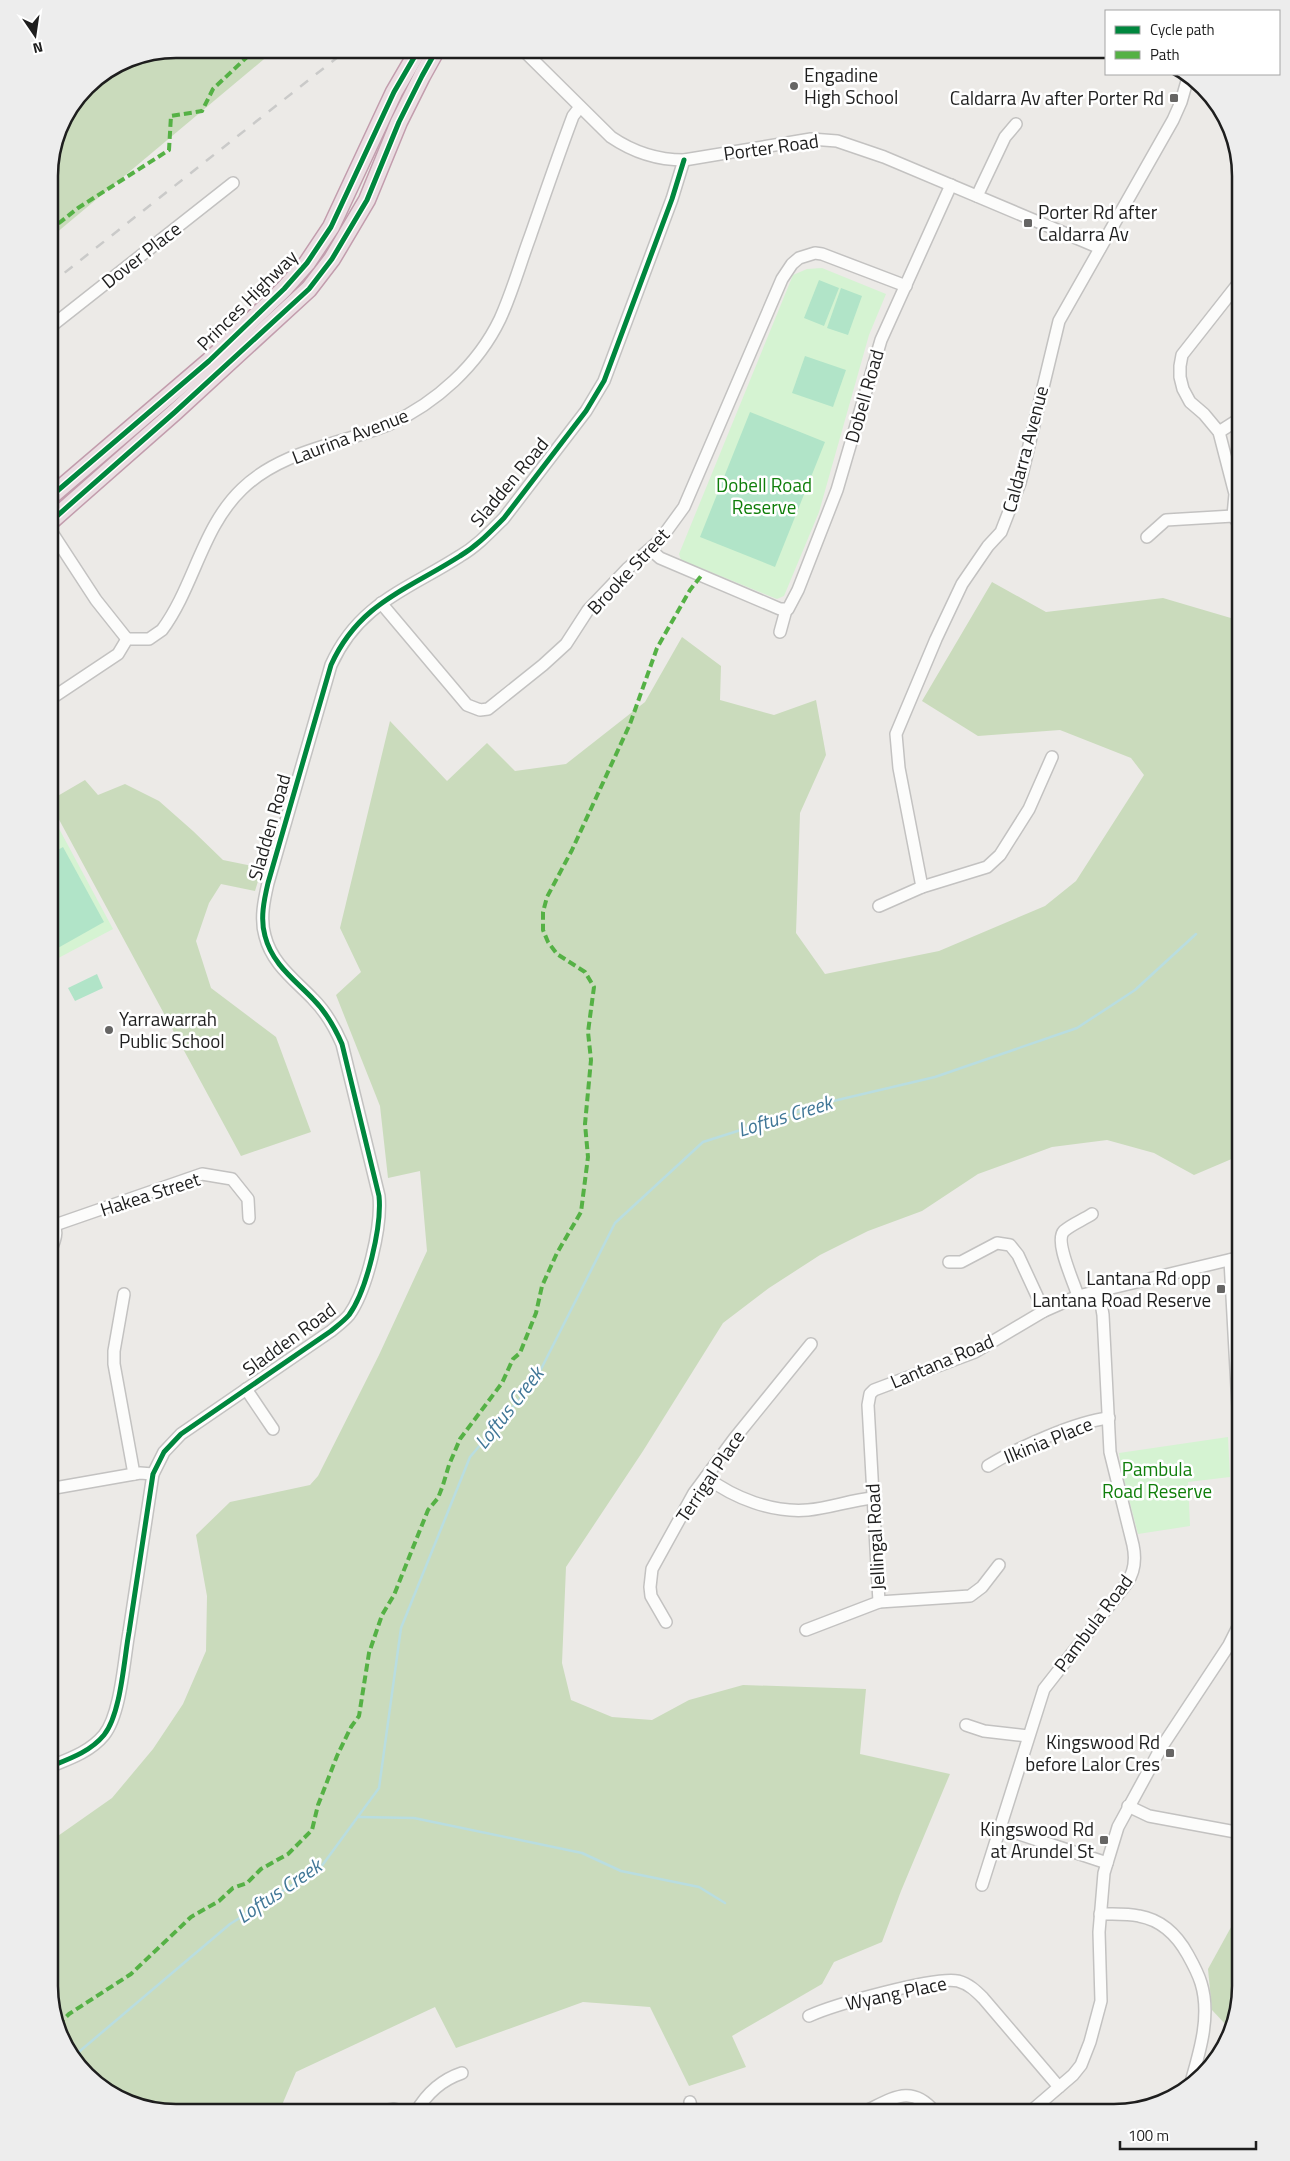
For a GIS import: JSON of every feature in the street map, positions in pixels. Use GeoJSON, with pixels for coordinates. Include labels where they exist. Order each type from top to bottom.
{"type":"FeatureCollection","features":[{"type":"Feature","properties":{"kind":"highway","name":"Princes Highway"},"geometry":{"type":"LineString","coordinates":[[58,490],[209,361],[284,289],[307,263],[331,227],[394,92],[414,58]]}},
{"type":"Feature","properties":{"kind":"highway","name":"Princes Highway"},"geometry":{"type":"LineString","coordinates":[[58,514],[175,412],[309,289],[332,259],[367,200],[399,122],[432,58]]}},
{"type":"Feature","properties":{"kind":"street","name":"Porter Road"},"geometry":{"type":"LineString","coordinates":[[531,58],[611,137],[626,146],[654,156],[684,160],[811,139],[825,139],[859,147],[1100,248]]}},
{"type":"Feature","properties":{"kind":"street","name":"Caldarra Avenue"},"geometry":{"type":"LineString","coordinates":[[922,888],[899,768],[896,734],[936,638],[962,584],[1000,532],[1008,514],[1020,483],[1059,321],[1173,120],[1187,82]]}},
{"type":"Feature","properties":{"kind":"street","name":"Laurina Avenue"},"geometry":{"type":"LineString","coordinates":[[126,639],[149,639],[162,630],[222,514],[240,490],[280,462],[375,429],[411,413],[443,391],[471,363],[491,334],[506,304],[572,121],[580,107]]}},
{"type":"Feature","properties":{"kind":"street"},"geometry":{"type":"LineString","coordinates":[[977,196],[1006,137],[1016,124]]}},
{"type":"Feature","properties":{"kind":"street","name":"Sladden Road"},"geometry":{"type":"LineString","coordinates":[[58,1763],[80,1754],[94,1745],[105,1734],[112,1721],[122,1676],[153,1474],[164,1452],[174,1440],[197,1422],[332,1331],[348,1316],[362,1287],[377,1239],[380,1220],[376,1182],[342,1044],[335,1028],[325,1013],[276,961],[265,937],[263,920],[268,883],[332,665],[341,646],[352,630],[381,602],[461,555],[504,518],[591,404],[604,381],[672,199],[684,160]]}},
{"type":"Feature","properties":{"kind":"street","name":"Dover Place"},"geometry":{"type":"LineString","coordinates":[[58,321],[233,183]]}},
{"type":"Feature","properties":{"kind":"street","name":"Dobell Road"},"geometry":{"type":"LineString","coordinates":[[780,632],[786,610],[794,598],[828,516],[881,340],[951,185]]}},
{"type":"Feature","properties":{"kind":"street","name":"Brooke Street"},"geometry":{"type":"LineString","coordinates":[[381,602],[467,705],[480,710],[488,709],[566,644],[599,598],[627,569],[651,550],[670,527],[689,498],[782,280],[792,264],[807,255],[822,254],[906,286]]}},
{"type":"Feature","properties":{"kind":"street"},"geometry":{"type":"LineString","coordinates":[[1232,291],[1182,355],[1180,366],[1180,378],[1183,389],[1190,402],[1219,432],[1232,486]]}},
{"type":"Feature","properties":{"kind":"street"},"geometry":{"type":"LineString","coordinates":[[1219,432],[1232,424]]}},
{"type":"Feature","properties":{"kind":"street"},"geometry":{"type":"LineString","coordinates":[[1147,537],[1166,520],[1232,516]]}},
{"type":"Feature","properties":{"kind":"street"},"geometry":{"type":"LineString","coordinates":[[58,542],[96,600],[126,639],[118,654],[58,694]]}},
{"type":"Feature","properties":{"kind":"street"},"geometry":{"type":"LineString","coordinates":[[651,550],[660,558],[786,610]]}},
{"type":"Feature","properties":{"kind":"street"},"geometry":{"type":"LineString","coordinates":[[879,906],[922,888],[987,867],[1000,855],[1029,810],[1052,757]]}},
{"type":"Feature","properties":{"kind":"street","name":"Hakea Street"},"geometry":{"type":"LineString","coordinates":[[58,1224],[202,1174],[232,1179],[248,1199],[249,1218]]}},
{"type":"Feature","properties":{"kind":"street"},"geometry":{"type":"LineString","coordinates":[[1078,1296],[1062,1251],[1061,1239],[1065,1231],[1092,1214]]}},
{"type":"Feature","properties":{"kind":"street"},"geometry":{"type":"LineString","coordinates":[[949,1262],[961,1262],[997,1243],[1010,1245],[1018,1255],[1044,1312]]}},
{"type":"Feature","properties":{"kind":"street","name":"Lantana Road"},"geometry":{"type":"LineString","coordinates":[[870,1394],[880,1387],[975,1352],[1044,1312],[1078,1296],[1232,1259]]}},
{"type":"Feature","properties":{"kind":"street","name":"Pambula Road"},"geometry":{"type":"LineString","coordinates":[[982,1886],[1022,1764],[1028,1736],[1044,1689],[1127,1583],[1134,1570],[1135,1555],[1133,1545],[1113,1467],[1103,1315],[1099,1291]]}},
{"type":"Feature","properties":{"kind":"street"},"geometry":{"type":"LineString","coordinates":[[124,1294],[114,1351],[114,1364],[134,1474]]}},
{"type":"Feature","properties":{"kind":"street","name":"Terrigal Place"},"geometry":{"type":"LineString","coordinates":[[666,1622],[651,1596],[652,1569],[694,1493],[706,1476],[811,1344]]}},
{"type":"Feature","properties":{"kind":"street"},"geometry":{"type":"LineString","coordinates":[[246,1389],[273,1429]]}},
{"type":"Feature","properties":{"kind":"street","name":"Jellingal Road"},"geometry":{"type":"LineString","coordinates":[[806,1630],[879,1602],[868,1405],[870,1394]]}},
{"type":"Feature","properties":{"kind":"street","name":"Ilkinia Place"},"geometry":{"type":"LineString","coordinates":[[988,1466],[1020,1448],[1084,1424],[1109,1418]]}},
{"type":"Feature","properties":{"kind":"street"},"geometry":{"type":"LineString","coordinates":[[58,1487],[145,1472],[153,1474]]}},
{"type":"Feature","properties":{"kind":"street"},"geometry":{"type":"LineString","coordinates":[[706,1476],[731,1492],[766,1506],[779,1509],[808,1510],[873,1498]]}},
{"type":"Feature","properties":{"kind":"street"},"geometry":{"type":"LineString","coordinates":[[879,1602],[970,1596],[982,1587],[999,1565]]}},
{"type":"Feature","properties":{"kind":"street"},"geometry":{"type":"LineString","coordinates":[[1039,2104],[1073,2075],[1081,2065],[1097,2020],[1102,1985],[1100,1914],[1104,1874],[1118,1828],[1128,1806],[1162,1748],[1232,1641]]}},
{"type":"Feature","properties":{"kind":"street"},"geometry":{"type":"LineString","coordinates":[[966,1725],[984,1731],[1028,1736]]}},
{"type":"Feature","properties":{"kind":"street"},"geometry":{"type":"LineString","coordinates":[[1128,1806],[1149,1816],[1232,1831]]}},
{"type":"Feature","properties":{"kind":"street"},"geometry":{"type":"LineString","coordinates":[[1001,1828],[1107,1862]]}},
{"type":"Feature","properties":{"kind":"street"},"geometry":{"type":"LineString","coordinates":[[1100,1914],[1138,1916],[1152,1920],[1171,1930],[1180,1940],[1197,1972],[1204,1995],[1203,2030],[1193,2073]]}},
{"type":"Feature","properties":{"kind":"street","name":"Wyang Place"},"geometry":{"type":"LineString","coordinates":[[809,2016],[841,2004],[934,1982],[958,1981],[973,1988],[983,1998],[1059,2087]]}},
{"type":"Feature","properties":{"kind":"street"},"geometry":{"type":"LineString","coordinates":[[422,2103],[431,2091],[450,2077],[462,2073]]}},
{"type":"Feature","properties":{"kind":"street"},"geometry":{"type":"LineString","coordinates":[[882,2104],[899,2096],[911,2095],[921,2098],[927,2104]]}},
{"type":"Feature","properties":{"kind":"green space"},"geometry":{"type":"Polygon","coordinates":[[[175,58],[265,58],[58,231],[58,167],[66,130],[77,110],[103,82],[130,66],[152,60],[175,58]]]}},
{"type":"Feature","properties":{"kind":"green space","name":"Dobell Road Reserve"},"geometry":{"type":"Polygon","coordinates":[[[822,268],[886,294],[869,335],[819,512],[784,596],[777,599],[681,560],[679,554],[793,275],[807,269],[822,268]]]}},
{"type":"Feature","properties":{"kind":"green space"},"geometry":{"type":"Polygon","coordinates":[[[819,280],[839,288],[824,326],[804,318],[819,280]]]}},
{"type":"Feature","properties":{"kind":"green space"},"geometry":{"type":"Polygon","coordinates":[[[841,288],[862,296],[848,335],[827,328],[841,288]]]}},
{"type":"Feature","properties":{"kind":"green space"},"geometry":{"type":"Polygon","coordinates":[[[805,356],[846,370],[833,407],[792,393],[805,356]]]}},
{"type":"Feature","properties":{"kind":"green space"},"geometry":{"type":"Polygon","coordinates":[[[750,412],[825,442],[775,567],[700,537],[750,412]]]}},
{"type":"Feature","properties":{"kind":"green space"},"geometry":{"type":"Polygon","coordinates":[[[992,582],[1046,612],[1163,598],[1232,618],[1232,1159],[1194,1175],[1154,1153],[1107,1140],[1052,1147],[978,1174],[922,1211],[868,1231],[820,1255],[769,1288],[723,1323],[643,1451],[566,1567],[562,1663],[571,1700],[612,1717],[652,1720],[689,1700],[743,1685],[866,1689],[860,1754],[950,1774],[901,1891],[882,1942],[834,1962],[822,1984],[732,2036],[746,2067],[689,2086],[650,2007],[583,2002],[456,2048],[435,2007],[296,2072],[283,2103],[167,2103],[137,2097],[110,2084],[77,2051],[66,2031],[62,2016],[58,1986],[58,1836],[112,1798],[153,1749],[183,1704],[206,1651],[207,1596],[196,1535],[230,1502],[310,1485],[318,1476],[379,1355],[427,1251],[420,1171],[388,1178],[380,1106],[336,995],[361,972],[340,928],[390,721],[447,781],[487,743],[515,771],[566,764],[645,702],[682,637],[721,666],[720,700],[774,715],[816,700],[826,755],[800,813],[796,933],[825,974],[939,951],[1045,906],[1076,881],[1144,775],[1131,758],[1060,730],[978,736],[922,701],[992,582]]]}},
{"type":"Feature","properties":{"kind":"green space"},"geometry":{"type":"Polygon","coordinates":[[[85,780],[98,795],[125,784],[159,801],[223,860],[262,868],[255,891],[221,884],[209,903],[196,941],[211,988],[276,1037],[311,1132],[241,1156],[58,818],[58,796],[85,780]]]}},
{"type":"Feature","properties":{"kind":"green space"},"geometry":{"type":"Polygon","coordinates":[[[58,827],[113,929],[58,958],[58,827]]]}},
{"type":"Feature","properties":{"kind":"green space"},"geometry":{"type":"Polygon","coordinates":[[[63,847],[104,922],[58,948],[58,850],[63,847]]]}},
{"type":"Feature","properties":{"kind":"green space"},"geometry":{"type":"Polygon","coordinates":[[[97,974],[103,988],[75,1001],[68,988],[97,974]]]}},
{"type":"Feature","properties":{"kind":"green space","name":"Pambula Road Reserve"},"geometry":{"type":"Polygon","coordinates":[[[1228,1437],[1230,1477],[1188,1482],[1190,1526],[1138,1534],[1119,1453],[1228,1437]]]}},
{"type":"Feature","properties":{"kind":"green space"},"geometry":{"type":"Polygon","coordinates":[[[1232,1925],[1232,1986],[1226,2025],[1212,2010],[1208,1969],[1232,1925]]]}},
{"type":"Feature","properties":{"kind":"waterway","name":"Loftus Creek"},"geometry":{"type":"LineString","coordinates":[[78,2052],[230,1924],[321,1867],[379,1788],[401,1628],[470,1457],[535,1381],[615,1223],[703,1142],[829,1102],[935,1077],[1077,1028],[1135,990],[1196,934]]}},
{"type":"Feature","properties":{"kind":"waterway"},"geometry":{"type":"LineString","coordinates":[[358,1817],[414,1818],[582,1853],[621,1871],[699,1887],[725,1903]]}},
{"type":"Feature","properties":{"kind":"railway"},"geometry":{"type":"LineString","coordinates":[[58,278],[337,58]]}},
{"type":"Feature","properties":{"kind":"marked path"},"geometry":{"type":"LineString","coordinates":[[58,224],[78,208],[169,150],[171,116],[202,111],[213,89],[246,58]]}},
{"type":"Feature","properties":{"kind":"marked path"},"geometry":{"type":"LineString","coordinates":[[63,2020],[69,2014],[131,1974],[191,1917],[219,1901],[233,1888],[247,1883],[261,1869],[288,1854],[312,1830],[318,1805],[337,1756],[351,1727],[359,1716],[369,1653],[382,1615],[394,1595],[428,1510],[438,1498],[460,1439],[502,1383],[513,1359],[520,1353],[536,1313],[542,1286],[557,1253],[581,1212],[588,1157],[585,1124],[591,1060],[588,1032],[594,987],[585,972],[557,954],[548,942],[543,930],[543,912],[547,897],[572,850],[630,724],[657,648],[690,590],[701,576]]}},
{"type":"Feature","properties":{"kind":"cycle path"},"geometry":{"type":"LineString","coordinates":[[58,490],[209,361],[284,289],[307,263],[331,227],[394,92],[414,58]]}},
{"type":"Feature","properties":{"kind":"cycle path"},"geometry":{"type":"LineString","coordinates":[[58,515],[175,412],[309,289],[332,259],[367,200],[399,122],[432,58]]}},
{"type":"Feature","properties":{"kind":"cycle path"},"geometry":{"type":"LineString","coordinates":[[58,1763],[92,1746],[104,1735],[110,1726],[121,1686],[153,1474],[164,1452],[181,1434],[331,1331],[345,1319],[356,1304],[372,1257],[378,1224],[379,1196],[342,1044],[322,1009],[285,971],[273,955],[268,946],[263,923],[268,883],[331,665],[342,644],[370,612],[403,589],[466,552],[494,528],[504,518],[586,411],[604,381],[672,199],[684,160]]}},
{"type":"Feature","properties":{"kind":"place","name":"Engadine High School"},"geometry":{"type":"Point","coordinates":[794,86]}},
{"type":"Feature","properties":{"kind":"place","name":"Caldarra Av after Porter Rd"},"geometry":{"type":"Point","coordinates":[1174,98]}},
{"type":"Feature","properties":{"kind":"place","name":"Porter Rd after Caldarra Av"},"geometry":{"type":"Point","coordinates":[1028,223]}},
{"type":"Feature","properties":{"kind":"place","name":"Yarrawarrah Public School"},"geometry":{"type":"Point","coordinates":[109,1030]}},
{"type":"Feature","properties":{"kind":"place","name":"Lantana Rd opp Lantana Road Reserve"},"geometry":{"type":"Point","coordinates":[1221,1289]}},
{"type":"Feature","properties":{"kind":"place","name":"Kingswood Rd before Lalor Cres"},"geometry":{"type":"Point","coordinates":[1170,1753]}},
{"type":"Feature","properties":{"kind":"place","name":"Kingswood Rd at Arundel St"},"geometry":{"type":"Point","coordinates":[1104,1840]}}]}
